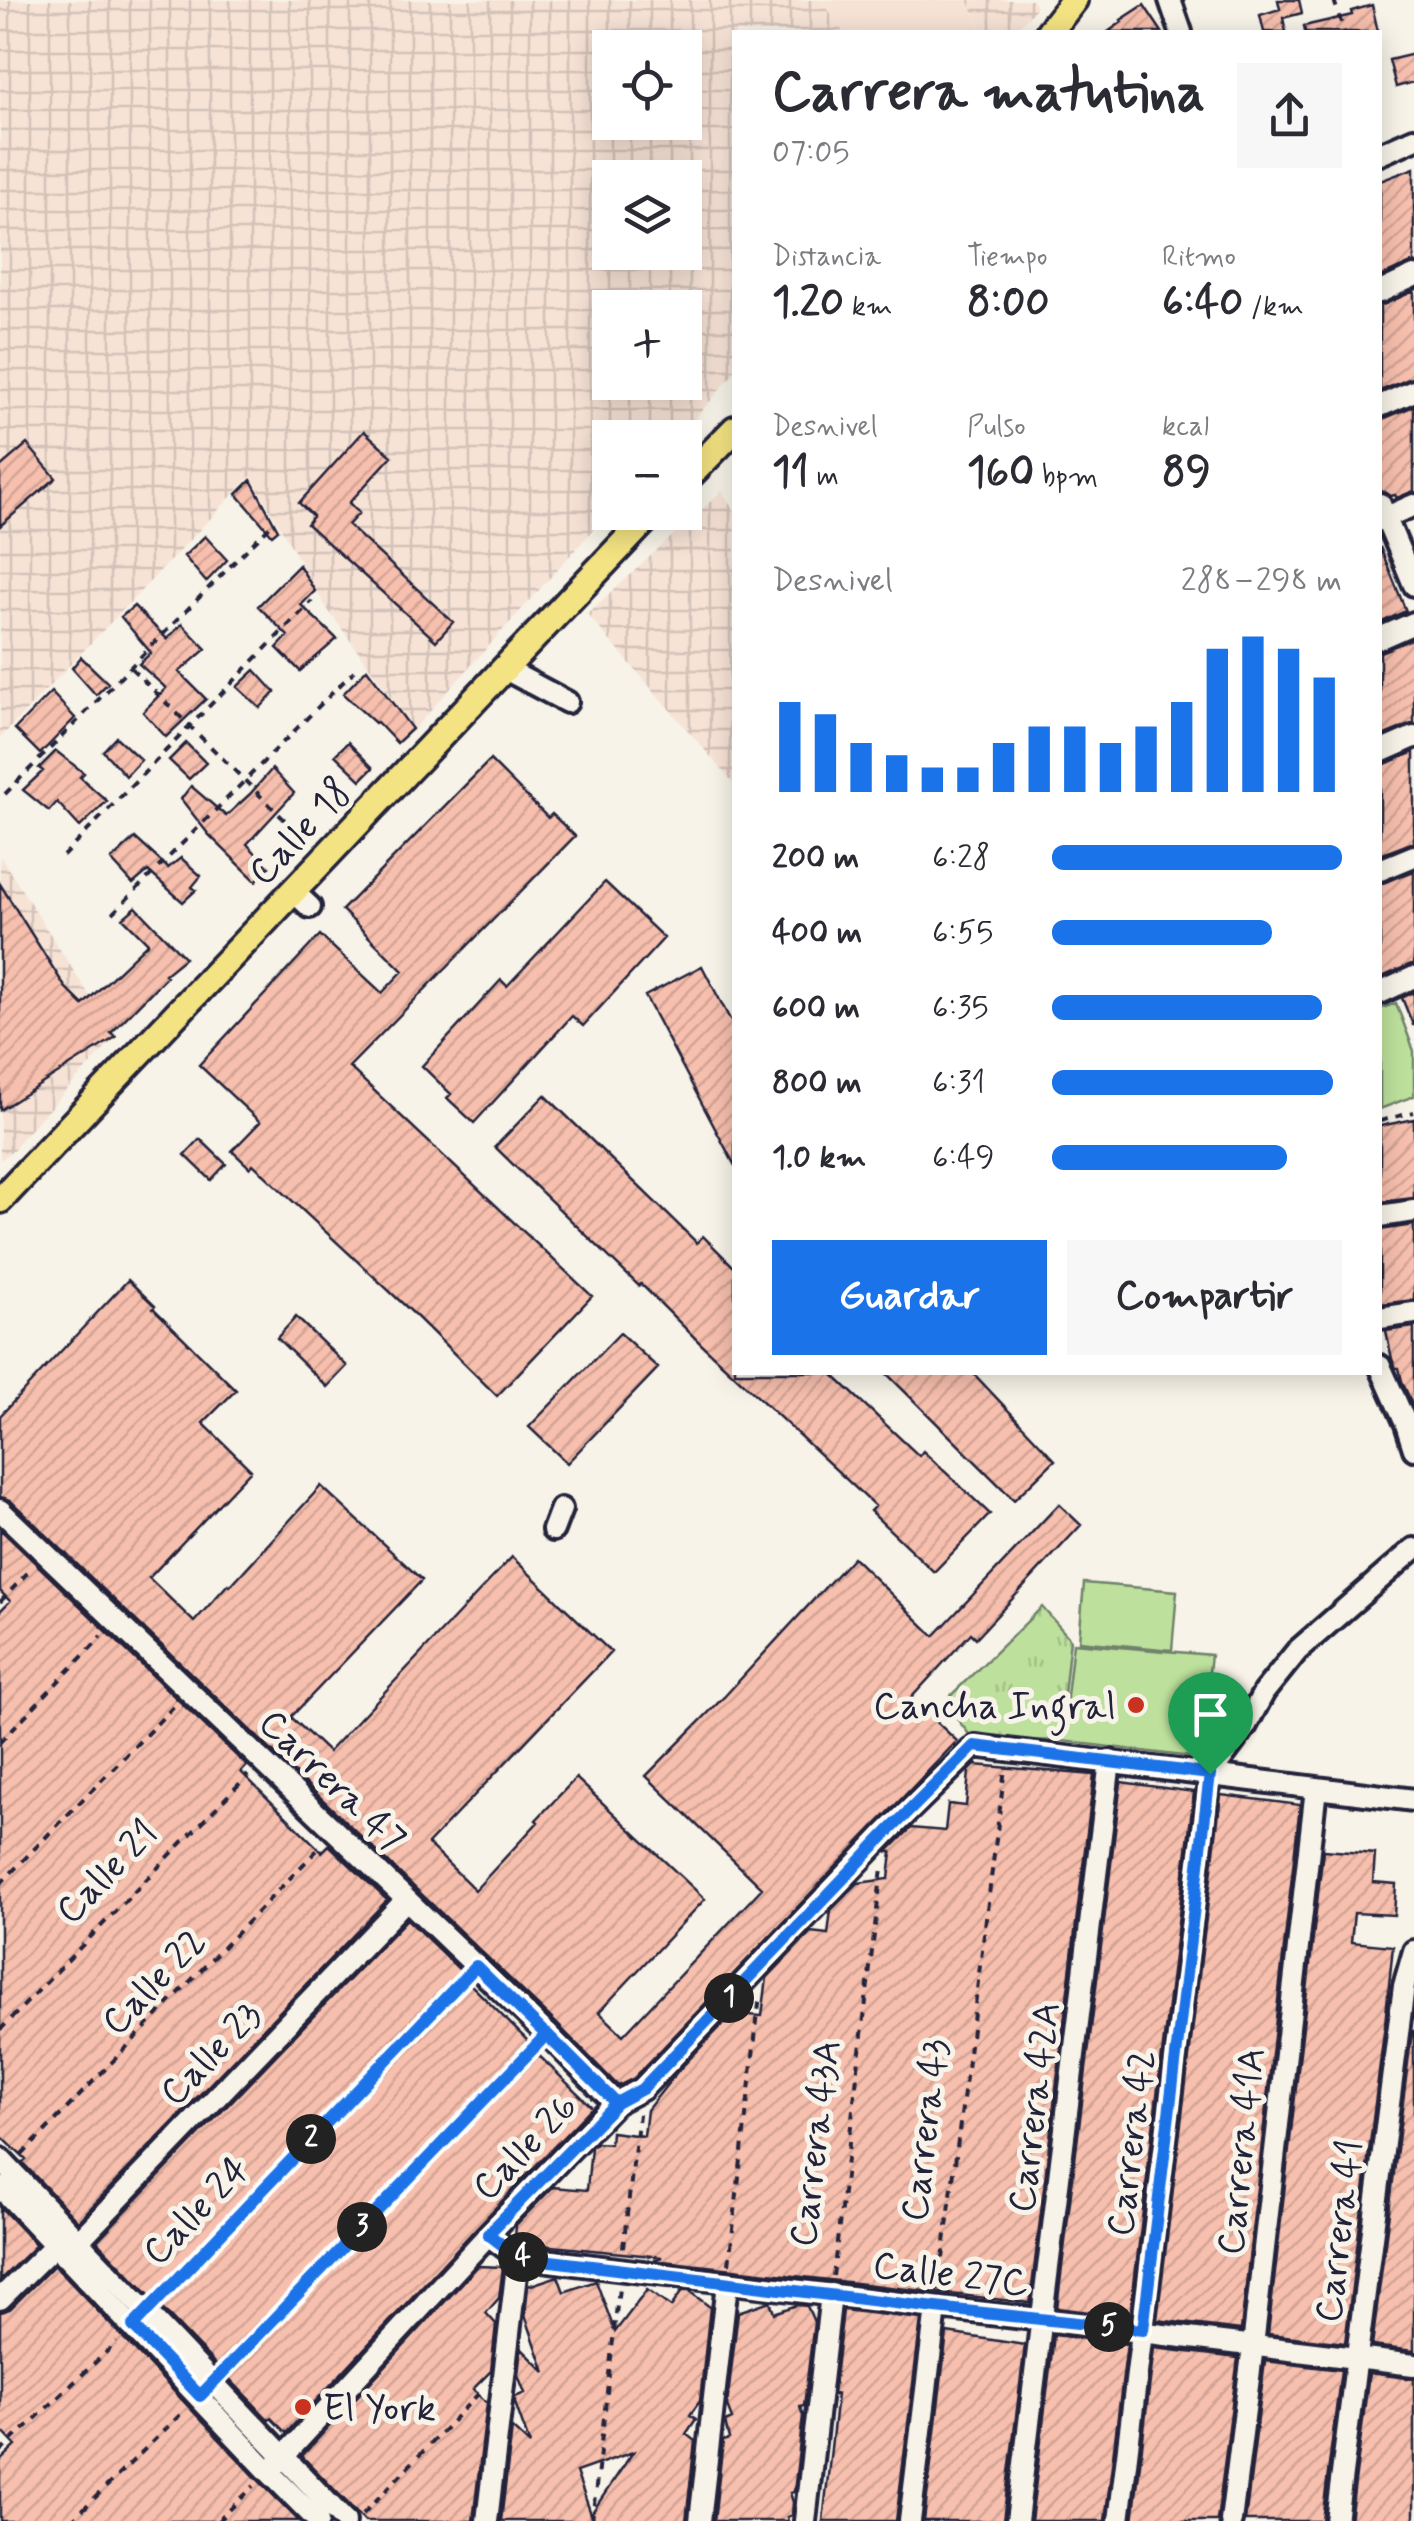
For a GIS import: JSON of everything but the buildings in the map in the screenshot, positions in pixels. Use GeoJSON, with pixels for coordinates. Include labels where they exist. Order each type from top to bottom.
{"type":"FeatureCollection","features":[{"type":"Feature","properties":{"kind":"main road"},"geometry":{"type":"LineString","coordinates":[[1051,30],[1074,0]]}},
{"type":"Feature","properties":{"kind":"main road"},"geometry":{"type":"LineString","coordinates":[[702,463],[732,433]]}},
{"type":"Feature","properties":{"kind":"main road","name":"Calle 18"},"geometry":{"type":"LineString","coordinates":[[0,1200],[302,899],[505,669],[636,530]]}},
{"type":"Feature","properties":{"kind":"street"},"geometry":{"type":"LineString","coordinates":[[1170,0],[1180,30]]}},
{"type":"Feature","properties":{"kind":"street"},"geometry":{"type":"LineString","coordinates":[[1382,153],[1414,139]]}},
{"type":"Feature","properties":{"kind":"street"},"geometry":{"type":"LineString","coordinates":[[1382,291],[1414,276]]}},
{"type":"Feature","properties":{"kind":"street"},"geometry":{"type":"LineString","coordinates":[[1382,405],[1414,391]]}},
{"type":"Feature","properties":{"kind":"street"},"geometry":{"type":"LineString","coordinates":[[1414,505],[1382,514],[1414,585]]}},
{"type":"Feature","properties":{"kind":"street"},"geometry":{"type":"LineString","coordinates":[[1382,637],[1414,623]]}},
{"type":"Feature","properties":{"kind":"street"},"geometry":{"type":"LineString","coordinates":[[505,669],[567,702]]}},
{"type":"Feature","properties":{"kind":"street"},"geometry":{"type":"LineString","coordinates":[[1382,751],[1414,736]]}},
{"type":"Feature","properties":{"kind":"street"},"geometry":{"type":"LineString","coordinates":[[1382,869],[1414,856]]}},
{"type":"Feature","properties":{"kind":"street"},"geometry":{"type":"LineString","coordinates":[[1382,991],[1414,977]]}},
{"type":"Feature","properties":{"kind":"street"},"geometry":{"type":"LineString","coordinates":[[1382,1216],[1414,1212]]}},
{"type":"Feature","properties":{"kind":"street"},"geometry":{"type":"LineString","coordinates":[[1382,1318],[1414,1313]]}},
{"type":"Feature","properties":{"kind":"street"},"geometry":{"type":"LineString","coordinates":[[1382,1370],[1410,1423],[1414,1449]]}},
{"type":"Feature","properties":{"kind":"street","name":"Carrera 47"},"geometry":{"type":"LineString","coordinates":[[0,1510],[616,2103]]}},
{"type":"Feature","properties":{"kind":"street"},"geometry":{"type":"LineString","coordinates":[[552,1530],[561,1510]]}},
{"type":"Feature","properties":{"kind":"street"},"geometry":{"type":"LineString","coordinates":[[1210,1774],[1245,1727],[1264,1692],[1297,1651],[1414,1550]]}},
{"type":"Feature","properties":{"kind":"street","name":"Calle 26"},"geometry":{"type":"LineString","coordinates":[[276,2465],[488,2234],[616,2103],[642,2089],[974,1746],[1007,1748]]}},
{"type":"Feature","properties":{"kind":"street"},"geometry":{"type":"LineString","coordinates":[[1007,1748],[1414,1800]]}},
{"type":"Feature","properties":{"kind":"street","name":"Carrera 42A"},"geometry":{"type":"LineString","coordinates":[[1017,2521],[1110,1762]]}},
{"type":"Feature","properties":{"kind":"street","name":"Carrera 42"},"geometry":{"type":"LineString","coordinates":[[1118,2521],[1210,1774]]}},
{"type":"Feature","properties":{"kind":"street","name":"Carrera 41A"},"geometry":{"type":"LineString","coordinates":[[1231,2521],[1316,1788]]}},
{"type":"Feature","properties":{"kind":"street","name":"Calle 23"},"geometry":{"type":"LineString","coordinates":[[0,2299],[66,2244],[406,1900]]}},
{"type":"Feature","properties":{"kind":"street","name":"Carrera 41"},"geometry":{"type":"LineString","coordinates":[[1336,2521],[1404,1986],[1414,1951]]}},
{"type":"Feature","properties":{"kind":"street"},"geometry":{"type":"LineString","coordinates":[[3,2172],[276,2465],[318,2521]]}},
{"type":"Feature","properties":{"kind":"street"},"geometry":{"type":"LineString","coordinates":[[488,2234],[518,2257],[488,2521]]}},
{"type":"Feature","properties":{"kind":"street","name":"Calle 27C"},"geometry":{"type":"LineString","coordinates":[[518,2257],[1414,2365]]}},
{"type":"Feature","properties":{"kind":"street"},"geometry":{"type":"LineString","coordinates":[[700,2521],[728,2282]]}},
{"type":"Feature","properties":{"kind":"street","name":"Carrera 43A"},"geometry":{"type":"LineString","coordinates":[[804,2521],[831,2294]]}},
{"type":"Feature","properties":{"kind":"street"},"geometry":{"type":"LineString","coordinates":[[910,2521],[936,2308]]}},
{"type":"Feature","properties":{"kind":"street"},"geometry":{"type":"LineString","coordinates":[[276,2465],[344,2521]]}},
{"type":"Feature","properties":{"kind":"path"},"geometry":{"type":"LineString","coordinates":[[1334,0],[1343,30]]}},
{"type":"Feature","properties":{"kind":"path"},"geometry":{"type":"LineString","coordinates":[[4,794],[271,525]]}},
{"type":"Feature","properties":{"kind":"path"},"geometry":{"type":"LineString","coordinates":[[63,856],[312,601]]}},
{"type":"Feature","properties":{"kind":"path"},"geometry":{"type":"LineString","coordinates":[[130,668],[306,841]]}},
{"type":"Feature","properties":{"kind":"path"},"geometry":{"type":"LineString","coordinates":[[114,914],[354,671]]}},
{"type":"Feature","properties":{"kind":"path"},"geometry":{"type":"LineString","coordinates":[[1382,1120],[1414,1112]]}},
{"type":"Feature","properties":{"kind":"path"},"geometry":{"type":"LineString","coordinates":[[0,1602],[46,1554]]}},
{"type":"Feature","properties":{"kind":"path"},"geometry":{"type":"LineString","coordinates":[[0,1742],[116,1622]]}},
{"type":"Feature","properties":{"kind":"path"},"geometry":{"type":"LineString","coordinates":[[0,1884],[188,1691]]}},
{"type":"Feature","properties":{"kind":"path","name":"Carrera 43"},"geometry":{"type":"LineString","coordinates":[[936,2308],[1007,1748]]}},
{"type":"Feature","properties":{"kind":"path","name":"Calle 21"},"geometry":{"type":"LineString","coordinates":[[0,2030],[262,1761]]}},
{"type":"Feature","properties":{"kind":"path","name":"Calle 22"},"geometry":{"type":"LineString","coordinates":[[3,2172],[335,1831]]}},
{"type":"Feature","properties":{"kind":"path","name":"Carrera 43A"},"geometry":{"type":"LineString","coordinates":[[831,2294],[886,1834]]}},
{"type":"Feature","properties":{"kind":"path"},"geometry":{"type":"LineString","coordinates":[[728,2282],[764,1961]]}},
{"type":"Feature","properties":{"kind":"path","name":"Calle 24"},"geometry":{"type":"LineString","coordinates":[[0,2452],[140,2320],[476,1966]]}},
{"type":"Feature","properties":{"kind":"path"},"geometry":{"type":"LineString","coordinates":[[70,2521],[206,2389],[547,2034]]}},
{"type":"Feature","properties":{"kind":"path"},"geometry":{"type":"LineString","coordinates":[[592,2521],[642,2089]]}},
{"type":"Feature","properties":{"kind":"path"},"geometry":{"type":"LineString","coordinates":[[356,2521],[480,2392]]}},
{"type":"Feature","properties":{"kind":"path"},"geometry":{"type":"LineString","coordinates":[[218,2521],[276,2465]]}},
{"type":"Feature","properties":{"kind":"shaded area"},"geometry":{"type":"Polygon","coordinates":[[[0,0],[822,0],[842,30],[732,30],[732,375],[694,420],[592,420],[593,530],[414,729],[326,607],[251,476],[0,738],[0,0]]]}},
{"type":"Feature","properties":{"kind":"shaded area"},"geometry":{"type":"Polygon","coordinates":[[[822,0],[968,0],[981,30],[842,30],[822,0]]]}},
{"type":"Feature","properties":{"kind":"shaded area"},"geometry":{"type":"Polygon","coordinates":[[[968,0],[1033,0],[1036,8],[1015,30],[981,30],[968,0]]]}},
{"type":"Feature","properties":{"kind":"shaded area"},"geometry":{"type":"Polygon","coordinates":[[[722,491],[732,508],[732,782],[587,614],[679,530],[702,530],[702,509],[722,491]]]}},
{"type":"Feature","properties":{"kind":"shaded area"},"geometry":{"type":"Polygon","coordinates":[[[0,856],[116,1037],[14,1150],[0,1160],[0,856]]]}},
{"type":"Feature","properties":{"kind":"green space"},"geometry":{"type":"Polygon","coordinates":[[[1396,1003],[1414,1051],[1414,1096],[1382,1108],[1382,1008],[1396,1003]]]}},
{"type":"Feature","properties":{"kind":"green space","name":"Cancha Ingral"},"geometry":{"type":"Polygon","coordinates":[[[1084,1583],[1177,1591],[1172,1650],[1079,1641],[1084,1583]]]}},
{"type":"Feature","properties":{"kind":"green space"},"geometry":{"type":"Polygon","coordinates":[[[1042,1607],[1070,1639],[1059,1741],[972,1738],[944,1702],[1042,1607]]]}},
{"type":"Feature","properties":{"kind":"green space","name":"Cancha Ingral"},"geometry":{"type":"Polygon","coordinates":[[[1073,1643],[1211,1655],[1199,1758],[1062,1741],[1073,1643]]]}},
{"type":"Feature","properties":{"kind":"place","name":"Cancha Ingral"},"geometry":{"type":"Point","coordinates":[1136,1705]}},
{"type":"Feature","properties":{"kind":"place","name":"El York"},"geometry":{"type":"Point","coordinates":[303,2407]}},
{"type":"Feature","properties":{"kind":"route"},"geometry":{"type":"LineString","coordinates":[[1210,1774],[974,1746],[642,2089],[616,2103],[547,2034],[476,1966],[133,2326],[200,2396],[547,2034],[616,2103],[488,2234],[518,2257],[1143,2330],[1210,1774]]}}]}
